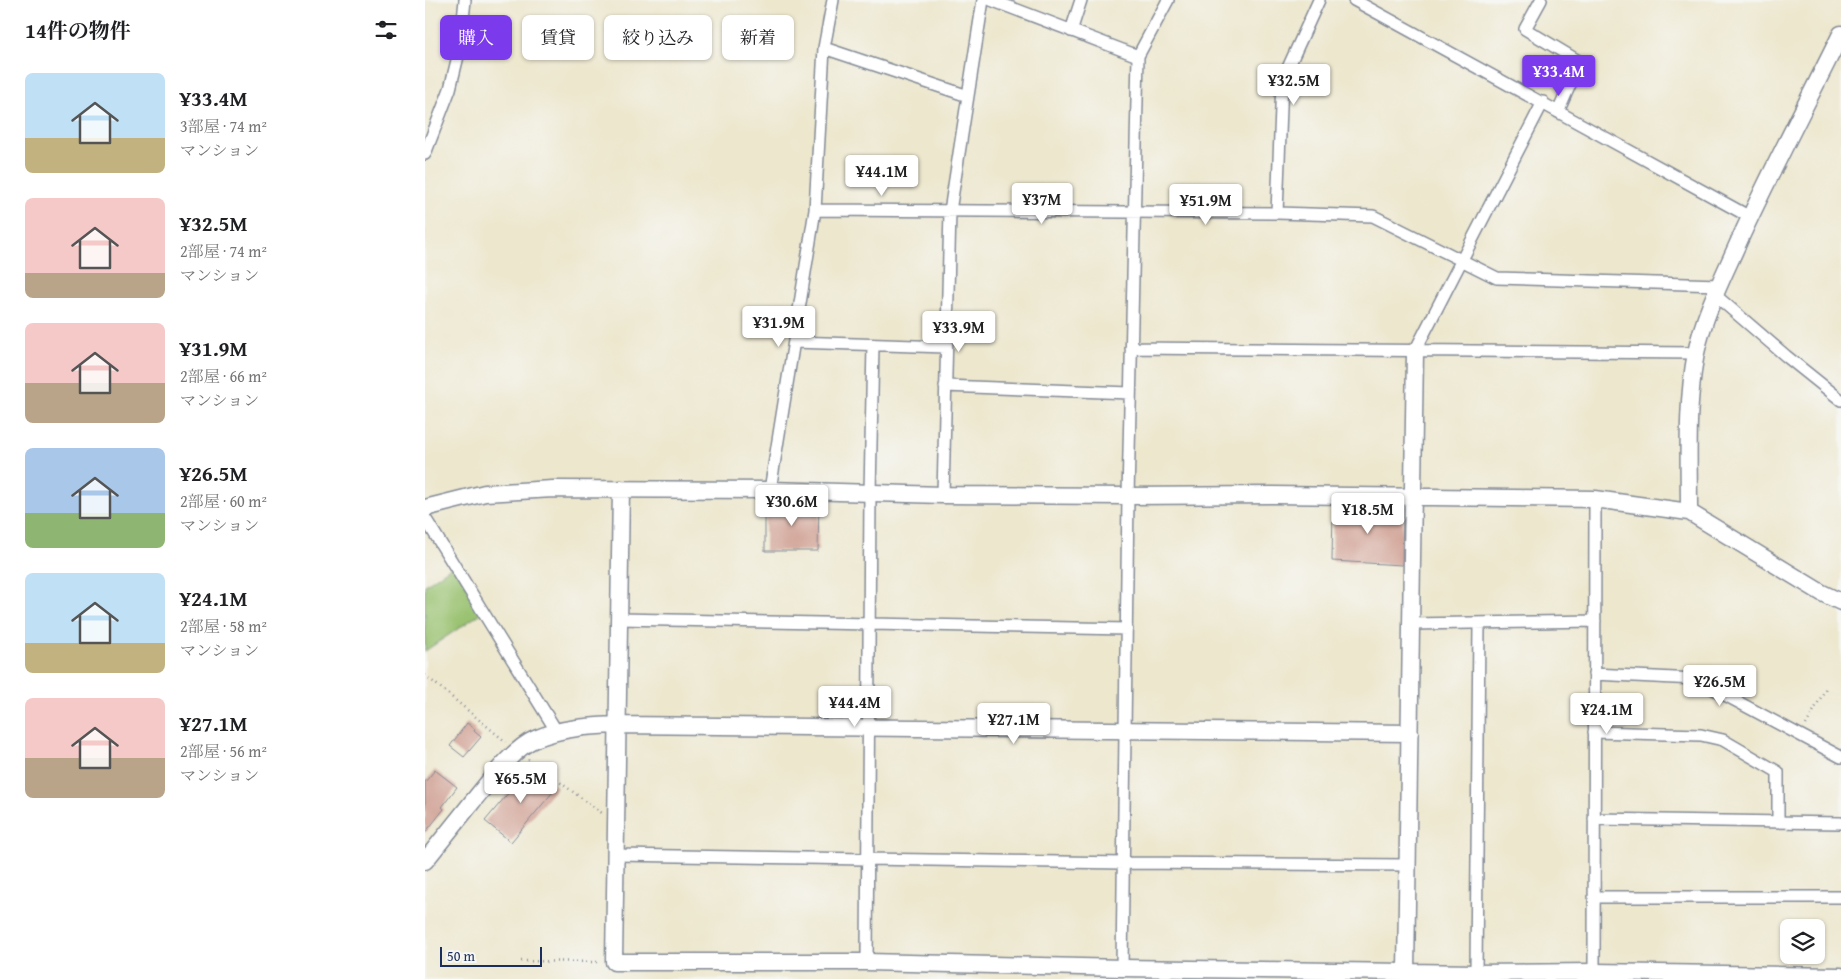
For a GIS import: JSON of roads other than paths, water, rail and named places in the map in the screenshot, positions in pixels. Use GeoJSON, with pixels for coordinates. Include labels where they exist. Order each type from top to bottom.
{"type":"FeatureCollection","features":[{"type":"Feature","properties":{"kind":"street"},"geometry":{"type":"LineString","coordinates":[[425,154],[450,89],[459,48],[465,0]]}},
{"type":"Feature","properties":{"kind":"street"},"geometry":{"type":"LineString","coordinates":[[770,490],[815,210],[824,48],[833,0]]}},
{"type":"Feature","properties":{"kind":"street"},"geometry":{"type":"LineString","coordinates":[[943,495],[950,211],[983,0]]}},
{"type":"Feature","properties":{"kind":"street"},"geometry":{"type":"LineString","coordinates":[[991,0],[1138,56]]}},
{"type":"Feature","properties":{"kind":"street"},"geometry":{"type":"LineString","coordinates":[[1071,30],[1081,0]]}},
{"type":"Feature","properties":{"kind":"street"},"geometry":{"type":"LineString","coordinates":[[1122,968],[1128,496],[1138,56],[1168,0]]}},
{"type":"Feature","properties":{"kind":"street"},"geometry":{"type":"LineString","coordinates":[[1277,213],[1282,81],[1319,0]]}},
{"type":"Feature","properties":{"kind":"street"},"geometry":{"type":"LineString","coordinates":[[1354,0],[1750,217]]}},
{"type":"Feature","properties":{"kind":"street"},"geometry":{"type":"LineString","coordinates":[[1541,0],[1525,29],[1580,62],[1558,112]]}},
{"type":"Feature","properties":{"kind":"street"},"geometry":{"type":"LineString","coordinates":[[1689,512],[1689,407],[1696,353],[1703,327],[1717,290],[1750,217],[1841,34]]}},
{"type":"Feature","properties":{"kind":"street"},"geometry":{"type":"LineString","coordinates":[[824,48],[968,96]]}},
{"type":"Feature","properties":{"kind":"street"},"geometry":{"type":"LineString","coordinates":[[1406,972],[1415,351],[1543,102]]}},
{"type":"Feature","properties":{"kind":"street"},"geometry":{"type":"LineString","coordinates":[[815,210],[1277,213],[1373,216],[1497,278],[1717,290],[1786,356],[1841,400]]}},
{"type":"Feature","properties":{"kind":"street"},"geometry":{"type":"LineString","coordinates":[[794,342],[946,347]]}},
{"type":"Feature","properties":{"kind":"street"},"geometry":{"type":"LineString","coordinates":[[867,962],[870,493],[873,345]]}},
{"type":"Feature","properties":{"kind":"street"},"geometry":{"type":"LineString","coordinates":[[1131,348],[1696,353]]}},
{"type":"Feature","properties":{"kind":"street"},"geometry":{"type":"LineString","coordinates":[[945,386],[1130,393]]}},
{"type":"Feature","properties":{"kind":"street"},"geometry":{"type":"LineString","coordinates":[[425,508],[485,494],[553,489],[770,490],[943,495],[1273,495],[1595,499],[1689,512],[1822,593],[1841,602]]}},
{"type":"Feature","properties":{"kind":"street"},"geometry":{"type":"LineString","coordinates":[[621,489],[614,962],[867,962],[1122,968],[1174,974],[1594,972],[1841,976]]}},
{"type":"Feature","properties":{"kind":"street"},"geometry":{"type":"LineString","coordinates":[[1594,972],[1595,499]]}},
{"type":"Feature","properties":{"kind":"street"},"geometry":{"type":"LineString","coordinates":[[425,518],[557,732]]}},
{"type":"Feature","properties":{"kind":"street"},"geometry":{"type":"LineString","coordinates":[[619,620],[1127,629]]}},
{"type":"Feature","properties":{"kind":"street"},"geometry":{"type":"LineString","coordinates":[[1411,624],[1595,621]]}},
{"type":"Feature","properties":{"kind":"street"},"geometry":{"type":"LineString","coordinates":[[1477,973],[1479,623]]}},
{"type":"Feature","properties":{"kind":"street"},"geometry":{"type":"LineString","coordinates":[[1595,674],[1695,679],[1841,757]]}},
{"type":"Feature","properties":{"kind":"street"},"geometry":{"type":"LineString","coordinates":[[425,861],[501,767],[518,752],[533,740],[557,732],[586,726],[1410,733]]}},
{"type":"Feature","properties":{"kind":"street"},"geometry":{"type":"LineString","coordinates":[[1594,732],[1701,735],[1723,740],[1778,772],[1778,822]]}},
{"type":"Feature","properties":{"kind":"street"},"geometry":{"type":"LineString","coordinates":[[1594,819],[1841,823]]}},
{"type":"Feature","properties":{"kind":"street"},"geometry":{"type":"LineString","coordinates":[[616,855],[1124,863],[1408,865]]}},
{"type":"Feature","properties":{"kind":"street"},"geometry":{"type":"LineString","coordinates":[[1594,897],[1841,897]]}}]}
